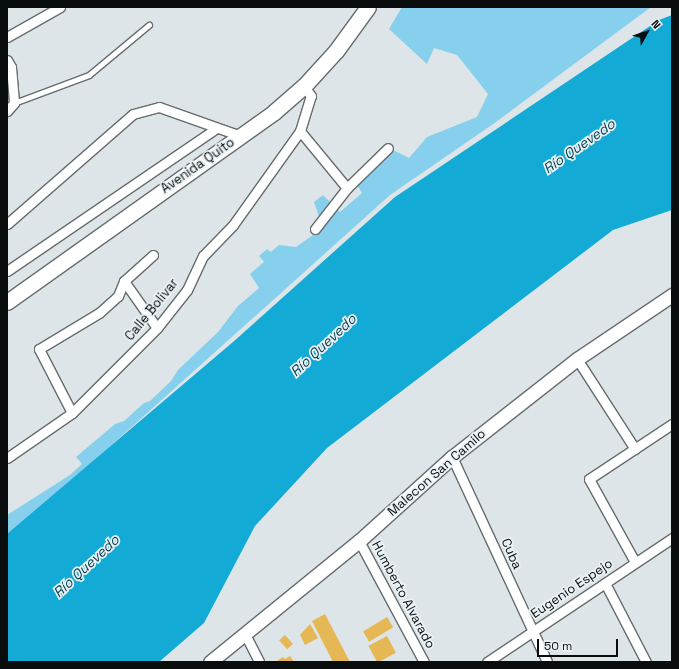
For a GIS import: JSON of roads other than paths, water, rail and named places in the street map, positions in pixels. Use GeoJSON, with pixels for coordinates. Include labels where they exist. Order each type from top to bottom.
{"type":"FeatureCollection","features":[{"type":"Feature","properties":{"kind":"highway","name":"Avenida Quito"},"geometry":{"type":"LineString","coordinates":[[7,301],[241,136],[304,86],[336,51],[368,7]]}},
{"type":"Feature","properties":{"kind":"main road","name":"Malecon San Camilo"},"geometry":{"type":"LineString","coordinates":[[210,662],[359,541],[452,457],[577,359],[672,295]]}},
{"type":"Feature","properties":{"kind":"street"},"geometry":{"type":"LineString","coordinates":[[7,37],[60,7]]}},
{"type":"Feature","properties":{"kind":"street"},"geometry":{"type":"LineString","coordinates":[[7,60],[11,67],[14,104],[7,111]]}},
{"type":"Feature","properties":{"kind":"street","name":"Calle Bolivar"},"geometry":{"type":"LineString","coordinates":[[7,458],[72,413],[157,328],[187,290],[203,256],[233,225],[252,202],[300,131],[311,96],[304,86]]}},
{"type":"Feature","properties":{"kind":"street"},"geometry":{"type":"LineString","coordinates":[[7,224],[133,114],[159,107],[241,136]]}},
{"type":"Feature","properties":{"kind":"street"},"geometry":{"type":"LineString","coordinates":[[7,271],[218,128]]}},
{"type":"Feature","properties":{"kind":"street"},"geometry":{"type":"LineString","coordinates":[[300,131],[347,188]]}},
{"type":"Feature","properties":{"kind":"street"},"geometry":{"type":"LineString","coordinates":[[315,229],[347,188],[388,148]]}},
{"type":"Feature","properties":{"kind":"street"},"geometry":{"type":"LineString","coordinates":[[72,413],[39,349],[99,313],[118,296],[124,281],[153,255]]}},
{"type":"Feature","properties":{"kind":"street"},"geometry":{"type":"LineString","coordinates":[[124,281],[157,328]]}},
{"type":"Feature","properties":{"kind":"street"},"geometry":{"type":"LineString","coordinates":[[577,359],[634,449]]}},
{"type":"Feature","properties":{"kind":"street"},"geometry":{"type":"LineString","coordinates":[[635,562],[589,479],[672,424]]}},
{"type":"Feature","properties":{"kind":"street","name":"Cuba"},"geometry":{"type":"LineString","coordinates":[[452,457],[547,662]]}},
{"type":"Feature","properties":{"kind":"street","name":"Eugenio Espejo"},"geometry":{"type":"LineString","coordinates":[[487,662],[672,538]]}},
{"type":"Feature","properties":{"kind":"street","name":"Humberto Alvarado"},"geometry":{"type":"LineString","coordinates":[[359,541],[424,662]]}},
{"type":"Feature","properties":{"kind":"street"},"geometry":{"type":"LineString","coordinates":[[605,583],[646,662]]}},
{"type":"Feature","properties":{"kind":"street"},"geometry":{"type":"LineString","coordinates":[[245,634],[259,662]]}},
{"type":"Feature","properties":{"kind":"lane"},"geometry":{"type":"LineString","coordinates":[[14,104],[89,75],[149,25]]}},
{"type":"Feature","properties":{"kind":"water","name":"Río Quevedo"},"geometry":{"type":"Polygon","coordinates":[[[672,15],[672,210],[613,230],[327,448],[255,526],[204,623],[159,662],[7,662],[7,534],[233,342],[395,197],[659,20],[672,15]]]}}]}
